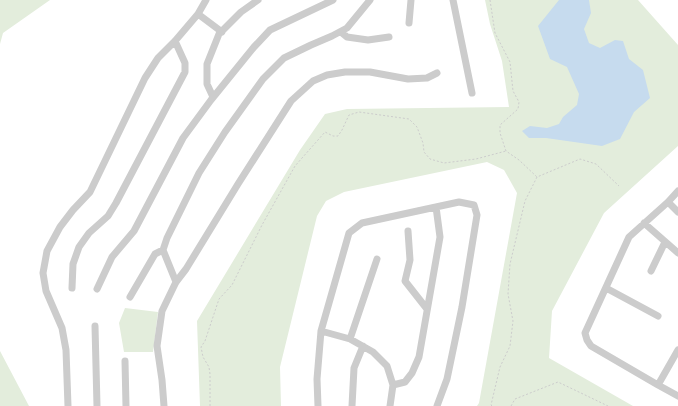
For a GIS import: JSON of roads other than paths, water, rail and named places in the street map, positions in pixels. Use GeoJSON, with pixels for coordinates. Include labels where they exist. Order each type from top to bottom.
{"type":"FeatureCollection","features":[{"type":"Feature","properties":{"kind":"street"},"geometry":{"type":"LineString","coordinates":[[68,406],[66,350],[62,328],[46,291],[43,273],[47,251],[60,227],[90,192],[145,78],[158,58],[198,14],[206,0]]}},
{"type":"Feature","properties":{"kind":"street"},"geometry":{"type":"LineString","coordinates":[[213,97],[207,84],[207,64],[219,34],[241,12],[258,0]]}},
{"type":"Feature","properties":{"kind":"street"},"geometry":{"type":"LineString","coordinates":[[98,289],[112,257],[134,231],[183,138],[213,97],[270,30],[333,0]]}},
{"type":"Feature","properties":{"kind":"street"},"geometry":{"type":"LineString","coordinates":[[176,282],[163,250],[167,238],[199,173],[225,132],[263,79],[284,58],[347,28],[370,0]]}},
{"type":"Feature","properties":{"kind":"street"},"geometry":{"type":"LineString","coordinates":[[409,23],[410,0]]}},
{"type":"Feature","properties":{"kind":"street"},"geometry":{"type":"LineString","coordinates":[[453,0],[472,93]]}},
{"type":"Feature","properties":{"kind":"street"},"geometry":{"type":"LineString","coordinates":[[198,14],[222,32]]}},
{"type":"Feature","properties":{"kind":"street"},"geometry":{"type":"LineString","coordinates":[[341,32],[347,37],[368,40],[389,37]]}},
{"type":"Feature","properties":{"kind":"street"},"geometry":{"type":"LineString","coordinates":[[72,288],[73,264],[79,247],[89,233],[108,216],[116,203],[185,72],[185,63],[175,41]]}},
{"type":"Feature","properties":{"kind":"street"},"geometry":{"type":"LineString","coordinates":[[164,406],[157,346],[162,312],[176,282],[186,269],[291,101],[313,80],[327,75],[345,72],[370,72],[408,79],[427,78],[437,73]]}},
{"type":"Feature","properties":{"kind":"street"},"geometry":{"type":"LineString","coordinates":[[678,191],[629,237],[585,332],[587,340],[591,346],[678,396]]}},
{"type":"Feature","properties":{"kind":"street"},"geometry":{"type":"LineString","coordinates":[[318,406],[317,379],[321,331],[349,233],[362,223],[459,202],[474,205],[477,215],[462,307],[447,379],[437,406]]}},
{"type":"Feature","properties":{"kind":"street"},"geometry":{"type":"LineString","coordinates":[[668,202],[678,212]]}},
{"type":"Feature","properties":{"kind":"street"},"geometry":{"type":"LineString","coordinates":[[393,385],[404,382],[412,374],[418,356],[440,237],[436,207]]}},
{"type":"Feature","properties":{"kind":"street"},"geometry":{"type":"LineString","coordinates":[[644,223],[678,253]]}},
{"type":"Feature","properties":{"kind":"street"},"geometry":{"type":"LineString","coordinates":[[408,231],[410,260],[405,281],[427,309]]}},
{"type":"Feature","properties":{"kind":"street"},"geometry":{"type":"LineString","coordinates":[[650,271],[665,242]]}},
{"type":"Feature","properties":{"kind":"street"},"geometry":{"type":"LineString","coordinates":[[130,297],[155,254],[163,250]]}},
{"type":"Feature","properties":{"kind":"street"},"geometry":{"type":"LineString","coordinates":[[350,338],[376,259]]}},
{"type":"Feature","properties":{"kind":"street"},"geometry":{"type":"LineString","coordinates":[[606,288],[658,316]]}},
{"type":"Feature","properties":{"kind":"street"},"geometry":{"type":"LineString","coordinates":[[95,326],[97,406]]}},
{"type":"Feature","properties":{"kind":"street"},"geometry":{"type":"LineString","coordinates":[[321,331],[350,338],[373,352],[387,366],[393,385],[390,406]]}},
{"type":"Feature","properties":{"kind":"street"},"geometry":{"type":"LineString","coordinates":[[352,406],[354,368],[363,346]]}},
{"type":"Feature","properties":{"kind":"street"},"geometry":{"type":"LineString","coordinates":[[658,385],[678,350]]}},
{"type":"Feature","properties":{"kind":"street"},"geometry":{"type":"LineString","coordinates":[[125,361],[126,406]]}},
{"type":"Feature","properties":{"kind":"water"},"geometry":{"type":"Polygon","coordinates":[[[559,0],[589,0],[591,13],[584,29],[589,43],[600,48],[615,40],[623,41],[629,59],[643,70],[650,98],[634,112],[620,139],[602,146],[546,138],[529,138],[522,131],[530,126],[547,128],[559,124],[563,117],[577,105],[579,94],[567,67],[550,59],[538,26],[559,0]]]}}]}
